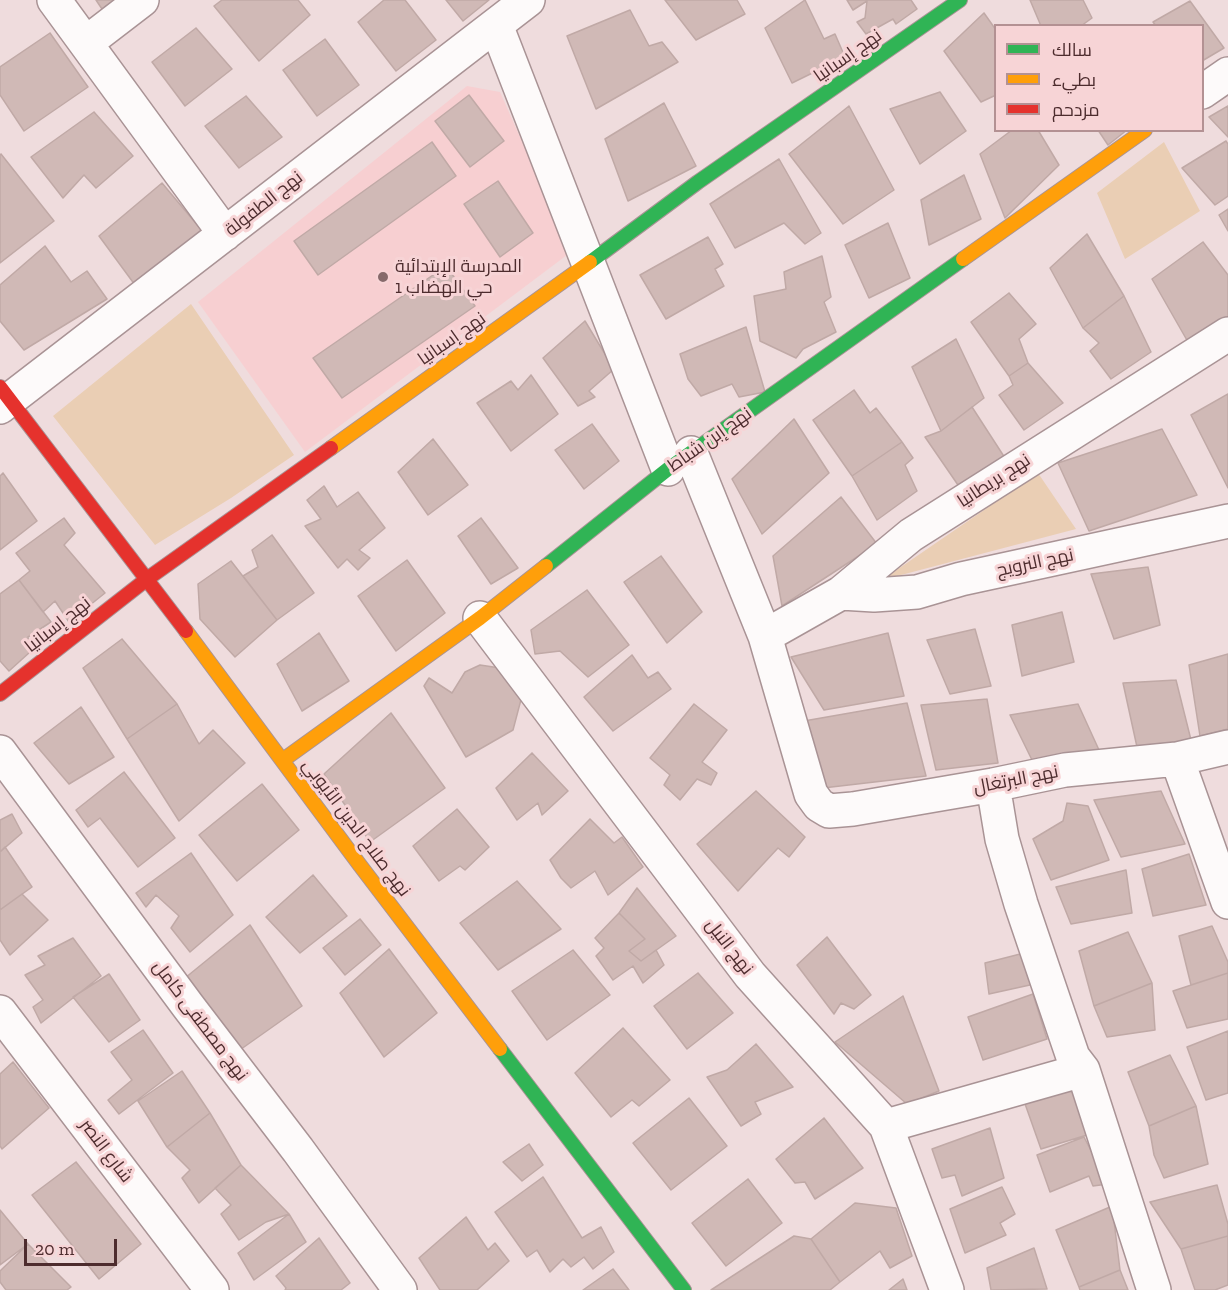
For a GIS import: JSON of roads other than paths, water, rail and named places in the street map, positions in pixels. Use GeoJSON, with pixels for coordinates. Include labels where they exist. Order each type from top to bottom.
{"type":"FeatureCollection","features":[{"type":"Feature","properties":{"kind":"street"},"geometry":{"type":"LineString","coordinates":[[54,0],[225,234]]}},
{"type":"Feature","properties":{"kind":"street"},"geometry":{"type":"LineString","coordinates":[[86,43],[142,0]]}},
{"type":"Feature","properties":{"kind":"street","name":"نهج الطفولة"},"geometry":{"type":"LineString","coordinates":[[3,398],[225,234],[528,0]]}},
{"type":"Feature","properties":{"kind":"street","name":"نهج إسبانيا"},"geometry":{"type":"LineString","coordinates":[[0,694],[147,579],[588,264],[698,182],[960,0]]}},
{"type":"Feature","properties":{"kind":"street"},"geometry":{"type":"LineString","coordinates":[[496,25],[588,264],[679,461],[765,636]]}},
{"type":"Feature","properties":{"kind":"street"},"geometry":{"type":"LineString","coordinates":[[1204,91],[1228,74]]}},
{"type":"Feature","properties":{"kind":"street","name":"نهج إبن شباط"},"geometry":{"type":"LineString","coordinates":[[283,760],[480,618],[679,461],[1141,132]]}},
{"type":"Feature","properties":{"kind":"street","name":"نهج بريطانيا"},"geometry":{"type":"LineString","coordinates":[[765,636],[841,593],[911,535],[1228,334]]}},
{"type":"Feature","properties":{"kind":"street","name":"نهج صلاح الدين الأيوبي"},"geometry":{"type":"LineString","coordinates":[[3,398],[147,579],[359,864],[684,1290]]}},
{"type":"Feature","properties":{"kind":"street","name":"نهج النرويج"},"geometry":{"type":"LineString","coordinates":[[841,593],[874,595],[917,592],[961,579],[1228,521]]}},
{"type":"Feature","properties":{"kind":"street","name":"نهج النيل"},"geometry":{"type":"LineString","coordinates":[[480,618],[750,975],[886,1126],[947,1290]]}},
{"type":"Feature","properties":{"kind":"street","name":"نهج البرتغال"},"geometry":{"type":"LineString","coordinates":[[765,636],[811,794],[819,804],[830,811],[993,785],[1065,770],[1178,759],[1228,747]]}},
{"type":"Feature","properties":{"kind":"street","name":"نهج مصطفى كامل"},"geometry":{"type":"LineString","coordinates":[[0,752],[400,1290]]}},
{"type":"Feature","properties":{"kind":"street"},"geometry":{"type":"LineString","coordinates":[[1178,759],[1228,902]]}},
{"type":"Feature","properties":{"kind":"street"},"geometry":{"type":"LineString","coordinates":[[993,785],[1002,839],[1021,904],[1073,1057],[1083,1070],[1154,1290]]}},
{"type":"Feature","properties":{"kind":"street","name":"شارع النصر"},"geometry":{"type":"LineString","coordinates":[[0,1012],[210,1289]]}},
{"type":"Feature","properties":{"kind":"street"},"geometry":{"type":"LineString","coordinates":[[886,1126],[1083,1070]]}},
{"type":"Feature","properties":{"kind":"place","name":"المدرسة الإبتدائية حي الهضاب 1"},"geometry":{"type":"Point","coordinates":[383,277]}}]}
